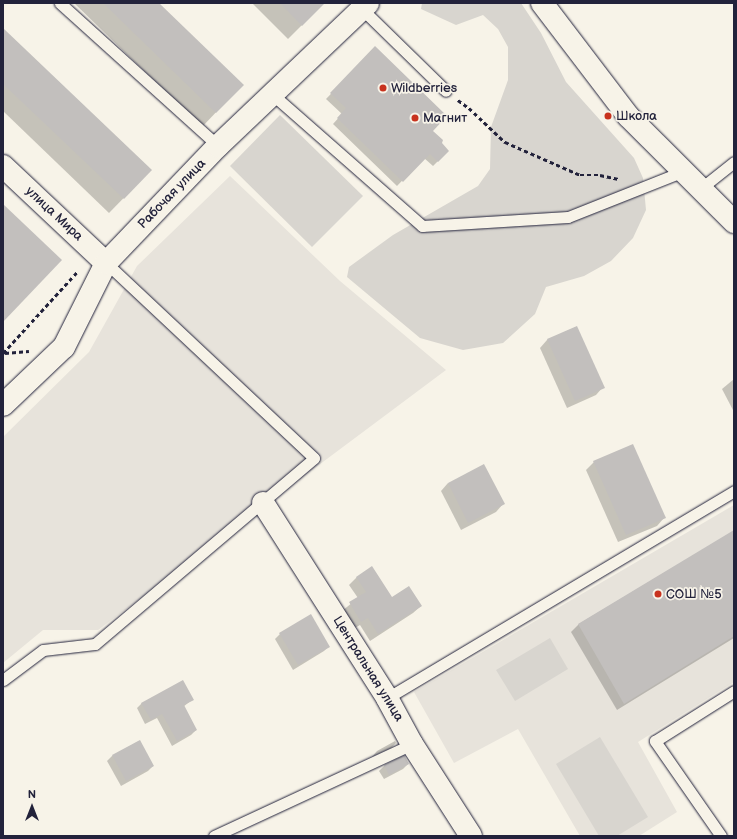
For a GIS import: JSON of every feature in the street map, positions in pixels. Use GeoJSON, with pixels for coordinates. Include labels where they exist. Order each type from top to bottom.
{"type":"FeatureCollection","features":[{"type":"Feature","properties":{"kind":"street"},"geometry":{"type":"LineString","coordinates":[[542,3],[628,116],[734,222]]}},
{"type":"Feature","properties":{"kind":"street","name":"Рабочая улица"},"geometry":{"type":"LineString","coordinates":[[3,405],[64,347],[106,263],[218,146],[365,6]]}},
{"type":"Feature","properties":{"kind":"street","name":"улица Мира"},"geometry":{"type":"LineString","coordinates":[[3,166],[106,263]]}},
{"type":"Feature","properties":{"kind":"street","name":"Центральная улица"},"geometry":{"type":"LineString","coordinates":[[263,503],[387,698],[412,744],[471,836]]}},
{"type":"Feature","properties":{"kind":"lane"},"geometry":{"type":"LineString","coordinates":[[60,3],[218,146]]}},
{"type":"Feature","properties":{"kind":"lane"},"geometry":{"type":"LineString","coordinates":[[365,6],[446,91]]}},
{"type":"Feature","properties":{"kind":"lane"},"geometry":{"type":"LineString","coordinates":[[272,94],[422,226],[568,217],[684,171]]}},
{"type":"Feature","properties":{"kind":"lane"},"geometry":{"type":"LineString","coordinates":[[700,189],[734,162]]}},
{"type":"Feature","properties":{"kind":"lane"},"geometry":{"type":"LineString","coordinates":[[3,680],[43,650],[95,644],[263,503],[314,458],[106,263]]}},
{"type":"Feature","properties":{"kind":"lane"},"geometry":{"type":"LineString","coordinates":[[387,698],[734,491]]}},
{"type":"Feature","properties":{"kind":"lane"},"geometry":{"type":"LineString","coordinates":[[721,836],[655,741],[734,691]]}},
{"type":"Feature","properties":{"kind":"lane"},"geometry":{"type":"LineString","coordinates":[[214,836],[412,744]]}},
{"type":"Feature","properties":{"kind":"path"},"geometry":{"type":"LineString","coordinates":[[446,91],[469,108],[505,142],[536,157],[580,175],[600,175],[647,186]]}},
{"type":"Feature","properties":{"kind":"shaded area"},"geometry":{"type":"Polygon","coordinates":[[[422,3],[521,3],[541,33],[566,82],[634,158],[643,178],[646,210],[633,238],[611,261],[584,276],[546,287],[535,314],[503,343],[463,350],[420,338],[347,277],[349,267],[393,235],[478,186],[490,169],[491,127],[508,80],[508,47],[498,29],[483,15],[456,25],[421,9],[422,3]]]}},
{"type":"Feature","properties":{"kind":"shaded area"},"geometry":{"type":"Polygon","coordinates":[[[280,115],[363,196],[312,247],[230,166],[280,115]]]}},
{"type":"Feature","properties":{"kind":"shaded area"},"geometry":{"type":"Polygon","coordinates":[[[230,176],[340,281],[446,370],[98,630],[43,630],[3,663],[3,437],[89,352],[137,266],[230,176]]]}},
{"type":"Feature","properties":{"kind":"shaded area","name":"СОШ №5"},"geometry":{"type":"Polygon","coordinates":[[[734,505],[734,682],[638,742],[677,812],[639,836],[580,836],[518,729],[454,763],[414,692],[734,505]]]}},
{"type":"Feature","properties":{"kind":"shaded area"},"geometry":{"type":"Polygon","coordinates":[[[550,638],[568,669],[515,701],[496,670],[550,638]]]}},
{"type":"Feature","properties":{"kind":"shaded area"},"geometry":{"type":"Polygon","coordinates":[[[600,737],[648,817],[617,836],[599,836],[556,764],[600,737]]]}},
{"type":"Feature","properties":{"kind":"building"},"geometry":{"type":"Polygon","coordinates":[[[103,3],[159,3],[244,85],[216,113],[103,3]]]}},
{"type":"Feature","properties":{"kind":"building"},"geometry":{"type":"Polygon","coordinates":[[[280,3],[325,3],[302,26],[280,3]]]}},
{"type":"Feature","properties":{"kind":"building"},"geometry":{"type":"Polygon","coordinates":[[[3,28],[152,170],[124,199],[3,84],[3,28]]]}},
{"type":"Feature","properties":{"kind":"building"},"geometry":{"type":"Polygon","coordinates":[[[375,46],[447,116],[433,131],[443,140],[442,143],[449,151],[438,162],[430,154],[403,182],[337,118],[346,108],[330,93],[375,46]]]}},
{"type":"Feature","properties":{"kind":"building"},"geometry":{"type":"Polygon","coordinates":[[[3,204],[62,260],[3,322],[3,204]]]}},
{"type":"Feature","properties":{"kind":"building"},"geometry":{"type":"Polygon","coordinates":[[[577,326],[605,388],[575,401],[547,339],[577,326]]]}},
{"type":"Feature","properties":{"kind":"building"},"geometry":{"type":"Polygon","coordinates":[[[633,444],[666,518],[626,535],[593,461],[633,444]]]}},
{"type":"Feature","properties":{"kind":"building"},"geometry":{"type":"Polygon","coordinates":[[[484,464],[505,504],[468,523],[448,483],[484,464]]]}},
{"type":"Feature","properties":{"kind":"building"},"geometry":{"type":"Polygon","coordinates":[[[734,530],[734,636],[624,704],[578,624],[734,530]]]}},
{"type":"Feature","properties":{"kind":"building"},"geometry":{"type":"Polygon","coordinates":[[[372,566],[392,597],[409,586],[422,606],[378,634],[368,618],[361,622],[349,602],[366,592],[356,577],[372,566]]]}},
{"type":"Feature","properties":{"kind":"building"},"geometry":{"type":"Polygon","coordinates":[[[311,614],[330,647],[298,665],[279,633],[311,614]]]}},
{"type":"Feature","properties":{"kind":"building"},"geometry":{"type":"Polygon","coordinates":[[[183,680],[194,700],[184,705],[197,730],[177,741],[162,714],[151,720],[141,703],[183,680]]]}},
{"type":"Feature","properties":{"kind":"building"},"geometry":{"type":"Polygon","coordinates":[[[140,740],[154,766],[126,781],[112,755],[140,740]]]}},
{"type":"Feature","properties":{"kind":"building"},"geometry":{"type":"Polygon","coordinates":[[[404,755],[409,764],[389,775],[384,765],[404,755]]]}},
{"type":"Feature","properties":{"kind":"place","name":"Wildberries"},"geometry":{"type":"Point","coordinates":[383,88]}},
{"type":"Feature","properties":{"kind":"place","name":"Школа"},"geometry":{"type":"Point","coordinates":[608,116]}},
{"type":"Feature","properties":{"kind":"place","name":"Магнит"},"geometry":{"type":"Point","coordinates":[415,118]}},
{"type":"Feature","properties":{"kind":"place","name":"СОШ №5"},"geometry":{"type":"Point","coordinates":[658,594]}}]}
